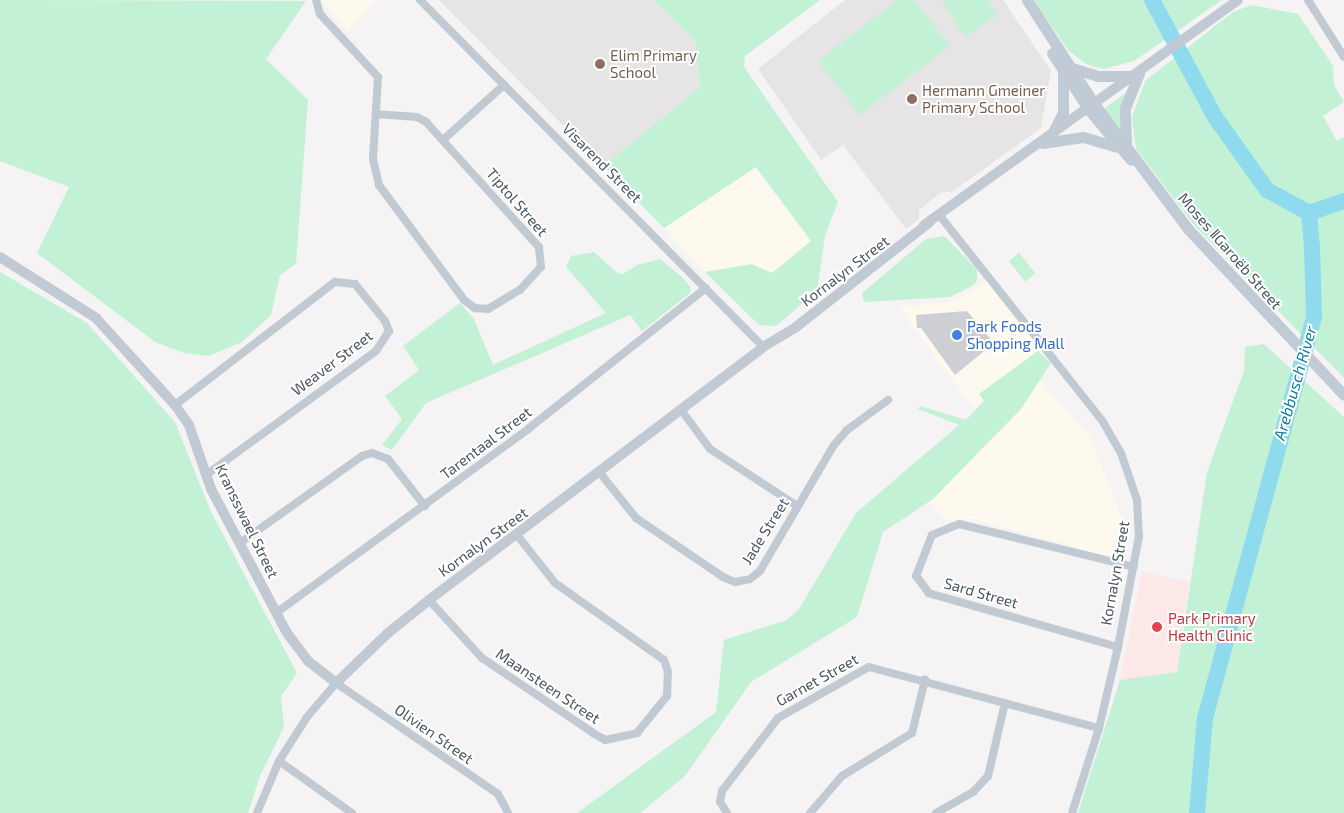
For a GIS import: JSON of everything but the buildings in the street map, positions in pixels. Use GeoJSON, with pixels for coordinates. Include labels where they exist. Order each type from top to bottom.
{"type":"FeatureCollection","features":[{"type":"Feature","properties":{"kind":"main road","name":"Moses ǁGaroëb Street"},"geometry":{"type":"LineString","coordinates":[[1018,0],[1067,68]]}},
{"type":"Feature","properties":{"kind":"main road","name":"Moses ǁGaroëb Street"},"geometry":{"type":"LineString","coordinates":[[1027,0],[1092,107],[1138,166],[1230,278],[1340,391]]}},
{"type":"Feature","properties":{"kind":"main road"},"geometry":{"type":"LineString","coordinates":[[1067,68],[1098,76],[1137,75],[1125,108],[1122,146],[1083,137],[1047,140],[1065,102],[1067,68]]}},
{"type":"Feature","properties":{"kind":"street","name":"Tiptol Street"},"geometry":{"type":"LineString","coordinates":[[316,0],[320,14],[378,77],[378,114],[374,174],[379,185],[464,300],[475,308],[497,307],[533,278],[541,267],[542,254],[444,139],[417,117],[378,114]]}},
{"type":"Feature","properties":{"kind":"street","name":"Visarend Street"},"geometry":{"type":"LineString","coordinates":[[420,0],[763,347]]}},
{"type":"Feature","properties":{"kind":"street","name":"Kornalyn Street"},"geometry":{"type":"LineString","coordinates":[[257,813],[279,761],[307,717],[336,683],[388,633],[429,600],[682,411],[763,347],[796,327],[930,222],[1047,140],[1238,0]]}},
{"type":"Feature","properties":{"kind":"street"},"geometry":{"type":"LineString","coordinates":[[1308,0],[1344,57]]}},
{"type":"Feature","properties":{"kind":"street"},"geometry":{"type":"LineString","coordinates":[[444,139],[504,85]]}},
{"type":"Feature","properties":{"kind":"street","name":"Kornalyn Street"},"geometry":{"type":"LineString","coordinates":[[940,216],[1112,437],[1133,486],[1140,515],[1134,567],[1118,647],[1099,728],[1072,813]]}},
{"type":"Feature","properties":{"kind":"street","name":"Kransswael Street"},"geometry":{"type":"LineString","coordinates":[[0,256],[96,318],[175,405],[189,424],[206,475],[276,612],[308,661],[336,683]]}},
{"type":"Feature","properties":{"kind":"street","name":"Weaver Street"},"geometry":{"type":"LineString","coordinates":[[175,405],[336,282],[355,284],[385,321],[389,331],[376,351],[206,475]]}},
{"type":"Feature","properties":{"kind":"street","name":"Tarentaal Street"},"geometry":{"type":"LineString","coordinates":[[276,612],[425,506],[706,288]]}},
{"type":"Feature","properties":{"kind":"street","name":"Jade Street"},"geometry":{"type":"LineString","coordinates":[[600,473],[636,518],[735,582],[750,579],[760,570],[797,506],[848,430],[888,400]]}},
{"type":"Feature","properties":{"kind":"street"},"geometry":{"type":"LineString","coordinates":[[682,411],[710,449],[797,506]]}},
{"type":"Feature","properties":{"kind":"street"},"geometry":{"type":"LineString","coordinates":[[240,543],[362,456],[372,453],[388,459],[425,506]]}},
{"type":"Feature","properties":{"kind":"street","name":"Sard Street"},"geometry":{"type":"LineString","coordinates":[[1118,647],[929,593],[916,576],[932,535],[959,524],[1134,567]]}},
{"type":"Feature","properties":{"kind":"street","name":"Maansteen Street"},"geometry":{"type":"LineString","coordinates":[[429,600],[482,658],[593,733],[605,740],[636,733],[667,696],[668,672],[664,660],[555,583],[517,535]]}},
{"type":"Feature","properties":{"kind":"street","name":"Garnet Street"},"geometry":{"type":"LineString","coordinates":[[727,813],[720,802],[722,791],[772,724],[788,711],[869,667],[925,680],[1099,728]]}},
{"type":"Feature","properties":{"kind":"street"},"geometry":{"type":"LineString","coordinates":[[810,813],[842,776],[912,733],[925,680]]}},
{"type":"Feature","properties":{"kind":"street","name":"Olivien Street"},"geometry":{"type":"LineString","coordinates":[[336,683],[498,794],[508,813]]}},
{"type":"Feature","properties":{"kind":"street"},"geometry":{"type":"LineString","coordinates":[[936,813],[973,792],[988,776],[1005,703]]}},
{"type":"Feature","properties":{"kind":"street"},"geometry":{"type":"LineString","coordinates":[[279,761],[352,813]]}},
{"type":"Feature","properties":{"kind":"shaded area"},"geometry":{"type":"Polygon","coordinates":[[[321,0],[377,0],[348,32],[321,0]]]}},
{"type":"Feature","properties":{"kind":"shaded area","name":"Elim Primary School"},"geometry":{"type":"Polygon","coordinates":[[[439,0],[653,0],[695,41],[700,87],[603,166],[439,0]]]}},
{"type":"Feature","properties":{"kind":"shaded area","name":"Hermann Gmeiner Primary School"},"geometry":{"type":"Polygon","coordinates":[[[845,0],[1003,0],[1051,71],[1041,128],[953,191],[940,193],[919,210],[919,219],[906,229],[843,145],[821,160],[758,69],[845,0]]]}},
{"type":"Feature","properties":{"kind":"shaded area"},"geometry":{"type":"Polygon","coordinates":[[[755,168],[811,241],[772,273],[705,272],[664,228],[755,168]]]}},
{"type":"Feature","properties":{"kind":"shaded area"},"geometry":{"type":"Polygon","coordinates":[[[991,279],[1043,345],[974,409],[898,307],[954,301],[991,279]]]}},
{"type":"Feature","properties":{"kind":"shaded area"},"geometry":{"type":"Polygon","coordinates":[[[1040,380],[1090,437],[1122,518],[1110,557],[974,519],[947,521],[929,501],[1021,409],[1040,380]]]}},
{"type":"Feature","properties":{"kind":"shaded area","name":"Park Primary Health Clinic"},"geometry":{"type":"Polygon","coordinates":[[[1142,572],[1189,582],[1177,672],[1120,680],[1142,572]]]}},
{"type":"Feature","properties":{"kind":"green space"},"geometry":{"type":"Polygon","coordinates":[[[0,0],[306,1],[266,59],[308,100],[296,264],[280,275],[271,315],[242,342],[209,356],[184,353],[155,342],[37,253],[69,187],[0,161],[0,0]]]}},
{"type":"Feature","properties":{"kind":"green space"},"geometry":{"type":"Polygon","coordinates":[[[653,0],[820,0],[745,56],[744,67],[838,202],[825,235],[817,291],[776,326],[759,325],[705,272],[752,264],[772,273],[811,241],[756,167],[664,228],[603,166],[700,87],[695,41],[653,0]]]}},
{"type":"Feature","properties":{"kind":"green space"},"geometry":{"type":"Polygon","coordinates":[[[897,0],[914,0],[950,46],[860,115],[818,61],[897,0]]]}},
{"type":"Feature","properties":{"kind":"green space"},"geometry":{"type":"Polygon","coordinates":[[[941,0],[988,0],[998,15],[965,37],[941,0]]]}},
{"type":"Feature","properties":{"kind":"green space"},"geometry":{"type":"Polygon","coordinates":[[[1033,0],[1222,0],[1134,61],[1104,69],[1086,64],[1069,51],[1033,0]]]}},
{"type":"Feature","properties":{"kind":"green space"},"geometry":{"type":"Polygon","coordinates":[[[1251,5],[1298,14],[1333,66],[1334,85],[1344,102],[1323,116],[1337,141],[1344,137],[1344,378],[1194,225],[1136,149],[1132,117],[1145,81],[1233,12],[1251,5]]]}},
{"type":"Feature","properties":{"kind":"green space"},"geometry":{"type":"Polygon","coordinates":[[[1128,91],[1122,134],[1104,109],[1128,91]]]}},
{"type":"Feature","properties":{"kind":"green space"},"geometry":{"type":"Polygon","coordinates":[[[944,236],[977,269],[977,281],[972,286],[950,297],[864,302],[862,293],[926,239],[944,236]]]}},
{"type":"Feature","properties":{"kind":"green space"},"geometry":{"type":"Polygon","coordinates":[[[594,252],[616,272],[623,274],[637,265],[660,259],[682,277],[691,288],[690,293],[642,331],[630,315],[426,403],[392,450],[382,445],[402,419],[385,396],[419,370],[403,346],[460,303],[474,319],[493,365],[606,313],[566,267],[571,256],[594,252]]]}},
{"type":"Feature","properties":{"kind":"green space"},"geometry":{"type":"Polygon","coordinates":[[[1019,253],[1035,273],[1025,281],[1009,261],[1019,253]]]}},
{"type":"Feature","properties":{"kind":"green space"},"geometry":{"type":"Polygon","coordinates":[[[0,272],[87,323],[175,422],[211,512],[297,673],[281,696],[284,727],[260,776],[248,813],[0,813],[0,272]]]}},
{"type":"Feature","properties":{"kind":"green space"},"geometry":{"type":"Polygon","coordinates":[[[1264,344],[1344,417],[1344,813],[1078,813],[1120,680],[1177,672],[1207,472],[1244,371],[1245,347],[1264,344]]]}},
{"type":"Feature","properties":{"kind":"green space"},"geometry":{"type":"Polygon","coordinates":[[[1038,351],[1051,363],[1021,409],[933,499],[883,532],[857,617],[751,682],[685,776],[640,813],[577,813],[716,712],[724,640],[787,620],[799,609],[856,513],[959,425],[918,409],[920,406],[966,420],[984,401],[979,394],[1038,351]]]}},
{"type":"Feature","properties":{"kind":"waterway","name":"Arebbusch River"},"geometry":{"type":"LineString","coordinates":[[1152,0],[1215,117],[1267,190],[1309,213],[1312,247],[1314,317],[1205,717],[1197,813]]}},
{"type":"Feature","properties":{"kind":"waterway"},"geometry":{"type":"LineString","coordinates":[[1309,213],[1344,201]]}},
{"type":"Feature","properties":{"kind":"place","name":"Elim Primary School"},"geometry":{"type":"Point","coordinates":[600,64]}},
{"type":"Feature","properties":{"kind":"place","name":"Hermann Gmeiner Primary School"},"geometry":{"type":"Point","coordinates":[912,99]}},
{"type":"Feature","properties":{"kind":"place","name":"Park Foods Shopping Mall"},"geometry":{"type":"Point","coordinates":[957,335]}},
{"type":"Feature","properties":{"kind":"place","name":"Park Primary Health Clinic"},"geometry":{"type":"Point","coordinates":[1157,627]}}]}
